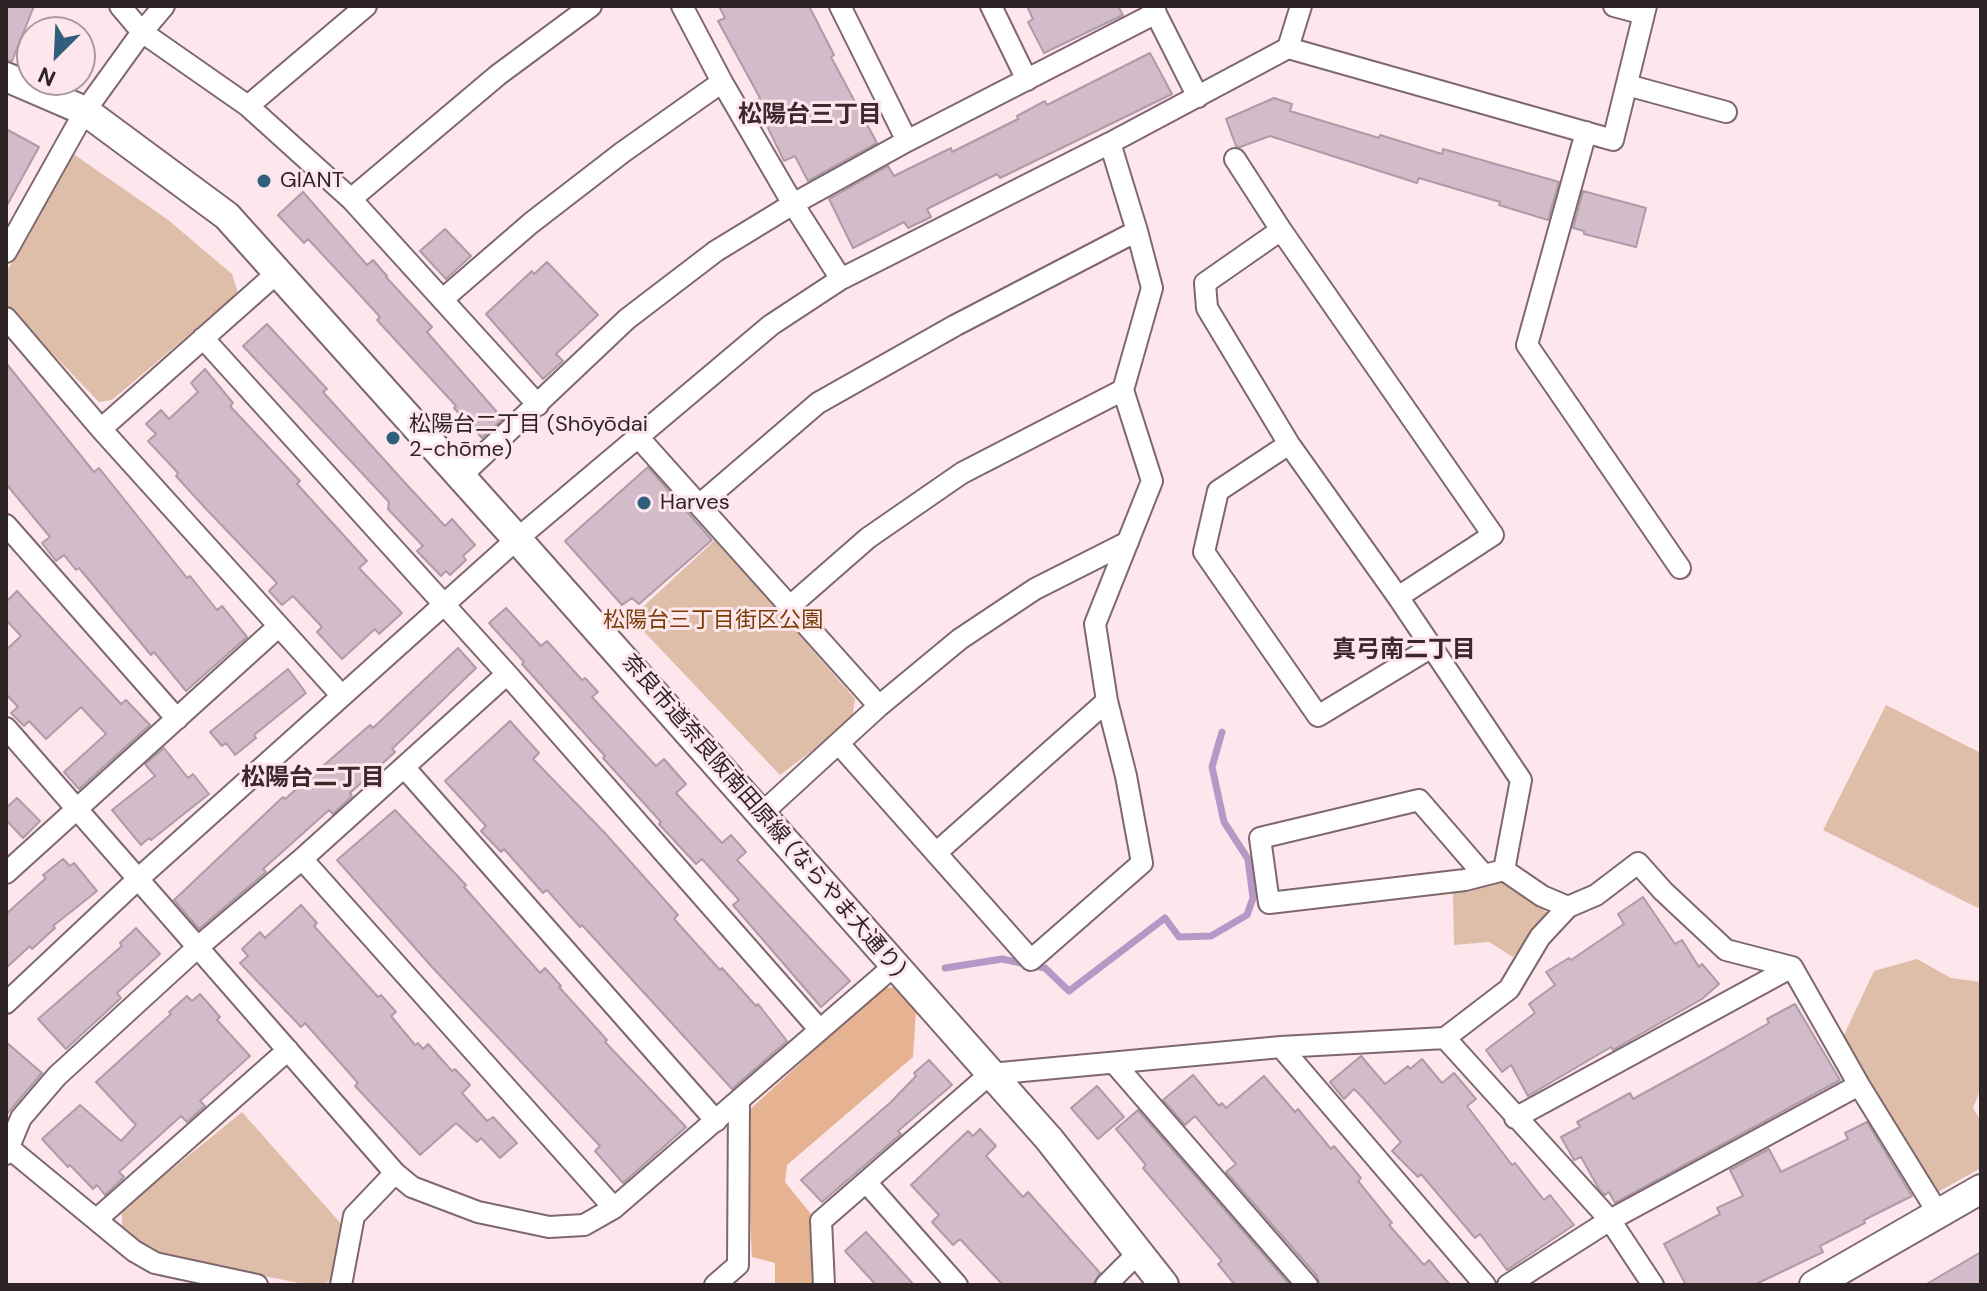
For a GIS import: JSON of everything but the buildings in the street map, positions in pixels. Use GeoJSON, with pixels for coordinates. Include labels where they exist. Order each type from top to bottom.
{"type":"FeatureCollection","features":[{"type":"Feature","properties":{"kind":"street"},"geometry":{"type":"LineString","coordinates":[[120,6],[142,32],[248,106],[351,199],[538,405]]}},
{"type":"Feature","properties":{"kind":"street"},"geometry":{"type":"LineString","coordinates":[[6,252],[85,111],[164,6]]}},
{"type":"Feature","properties":{"kind":"street"},"geometry":{"type":"LineString","coordinates":[[248,106],[366,6]]}},
{"type":"Feature","properties":{"kind":"street"},"geometry":{"type":"LineString","coordinates":[[351,199],[498,75],[591,6]]}},
{"type":"Feature","properties":{"kind":"street"},"geometry":{"type":"LineString","coordinates":[[682,6],[793,204],[841,279]]}},
{"type":"Feature","properties":{"kind":"street"},"geometry":{"type":"LineString","coordinates":[[840,6],[907,141]]}},
{"type":"Feature","properties":{"kind":"street"},"geometry":{"type":"LineString","coordinates":[[991,6],[1027,80]]}},
{"type":"Feature","properties":{"kind":"street"},"geometry":{"type":"LineString","coordinates":[[6,1003],[138,879],[517,539],[771,325],[841,279],[1110,143],[1288,48],[1301,6]]}},
{"type":"Feature","properties":{"kind":"street"},"geometry":{"type":"LineString","coordinates":[[1288,48],[1613,140],[1645,10],[1614,6]]}},
{"type":"Feature","properties":{"kind":"street"},"geometry":{"type":"LineString","coordinates":[[461,476],[627,319],[716,251],[907,141],[1154,10],[1198,97]]}},
{"type":"Feature","properties":{"kind":"street","name":"奈良市道奈良阪南田原線 (ならやま大通り)"},"geometry":{"type":"LineString","coordinates":[[6,77],[85,111],[227,216],[1049,1139],[1164,1285]]}},
{"type":"Feature","properties":{"kind":"street"},"geometry":{"type":"LineString","coordinates":[[443,299],[531,223],[623,152],[722,82]]}},
{"type":"Feature","properties":{"kind":"street"},"geometry":{"type":"LineString","coordinates":[[1627,85],[1726,112]]}},
{"type":"Feature","properties":{"kind":"street"},"geometry":{"type":"LineString","coordinates":[[1586,132],[1527,345],[1680,568]]}},
{"type":"Feature","properties":{"kind":"street"},"geometry":{"type":"LineString","coordinates":[[840,745],[1031,960],[1142,863],[1126,776],[1107,701],[1095,624],[1152,481],[1123,390],[1152,288],[1110,143]]}},
{"type":"Feature","properties":{"kind":"street"},"geometry":{"type":"LineString","coordinates":[[1235,159],[1493,535],[1398,597]]}},
{"type":"Feature","properties":{"kind":"street"},"geometry":{"type":"LineString","coordinates":[[1281,230],[1205,283],[1207,308],[1289,444],[1398,597],[1521,780],[1494,872]]}},
{"type":"Feature","properties":{"kind":"street"},"geometry":{"type":"LineString","coordinates":[[699,505],[818,403],[956,325],[1137,231]]}},
{"type":"Feature","properties":{"kind":"street"},"geometry":{"type":"LineString","coordinates":[[101,429],[277,273]]}},
{"type":"Feature","properties":{"kind":"street"},"geometry":{"type":"LineString","coordinates":[[6,318],[101,429],[342,696]]}},
{"type":"Feature","properties":{"kind":"street"},"geometry":{"type":"LineString","coordinates":[[203,338],[507,674],[820,1030]]}},
{"type":"Feature","properties":{"kind":"street"},"geometry":{"type":"LineString","coordinates":[[789,607],[868,538],[962,473],[1123,390]]}},
{"type":"Feature","properties":{"kind":"street"},"geometry":{"type":"LineString","coordinates":[[638,437],[879,706]]}},
{"type":"Feature","properties":{"kind":"street"},"geometry":{"type":"LineString","coordinates":[[1289,444],[1218,491],[1204,552],[1300,691],[1318,716],[1430,648]]}},
{"type":"Feature","properties":{"kind":"street"},"geometry":{"type":"LineString","coordinates":[[6,525],[177,719]]}},
{"type":"Feature","properties":{"kind":"street"},"geometry":{"type":"LineString","coordinates":[[761,814],[840,745],[879,706],[960,639],[1035,589],[1128,542]]}},
{"type":"Feature","properties":{"kind":"street"},"geometry":{"type":"LineString","coordinates":[[6,873],[279,626]]}},
{"type":"Feature","properties":{"kind":"street"},"geometry":{"type":"LineString","coordinates":[[257,1285],[155,1263],[134,1251],[8,1151],[21,1118],[41,1093],[198,947],[302,859],[507,674]]}},
{"type":"Feature","properties":{"kind":"street"},"geometry":{"type":"LineString","coordinates":[[936,853],[1107,701]]}},
{"type":"Feature","properties":{"kind":"street"},"geometry":{"type":"LineString","coordinates":[[6,728],[395,1173],[412,1187],[478,1212],[549,1227],[584,1225],[614,1208],[895,965]]}},
{"type":"Feature","properties":{"kind":"street"},"geometry":{"type":"LineString","coordinates":[[404,767],[716,1121]]}},
{"type":"Feature","properties":{"kind":"street"},"geometry":{"type":"LineString","coordinates":[[1494,872],[1465,880],[1269,903],[1260,838],[1419,800],[1494,872],[1568,907]]}},
{"type":"Feature","properties":{"kind":"street"},"geometry":{"type":"LineString","coordinates":[[302,859],[614,1208]]}},
{"type":"Feature","properties":{"kind":"street"},"geometry":{"type":"LineString","coordinates":[[824,1285],[821,1221],[990,1074],[1281,1047],[1445,1038],[1509,989],[1540,937],[1568,907],[1596,895],[1638,863],[1726,950],[1792,967],[1859,1085],[1938,1213]]}},
{"type":"Feature","properties":{"kind":"street"},"geometry":{"type":"LineString","coordinates":[[1515,1118],[1792,967]]}},
{"type":"Feature","properties":{"kind":"street"},"geometry":{"type":"LineString","coordinates":[[1445,1038],[1610,1220],[1653,1285]]}},
{"type":"Feature","properties":{"kind":"street"},"geometry":{"type":"LineString","coordinates":[[1281,1047],[1485,1285]]}},
{"type":"Feature","properties":{"kind":"street"},"geometry":{"type":"LineString","coordinates":[[97,1219],[288,1050]]}},
{"type":"Feature","properties":{"kind":"street"},"geometry":{"type":"LineString","coordinates":[[1115,1064],[1307,1285]]}},
{"type":"Feature","properties":{"kind":"street"},"geometry":{"type":"LineString","coordinates":[[1508,1285],[1610,1220],[1859,1085]]}},
{"type":"Feature","properties":{"kind":"street"},"geometry":{"type":"LineString","coordinates":[[715,1285],[738,1265],[739,1102]]}},
{"type":"Feature","properties":{"kind":"street"},"geometry":{"type":"LineString","coordinates":[[341,1285],[354,1216],[395,1173]]}},
{"type":"Feature","properties":{"kind":"street"},"geometry":{"type":"LineString","coordinates":[[866,1182],[957,1285]]}},
{"type":"Feature","properties":{"kind":"street"},"geometry":{"type":"LineString","coordinates":[[1814,1285],[1981,1189]]}},
{"type":"Feature","properties":{"kind":"street"},"geometry":{"type":"LineString","coordinates":[[1106,1285],[1137,1254]]}},
{"type":"Feature","properties":{"kind":"green space"},"geometry":{"type":"Polygon","coordinates":[[[72,153],[167,219],[232,274],[238,293],[112,400],[99,402],[6,305],[6,273],[72,153]]]}},
{"type":"Feature","properties":{"kind":"green space","name":"松陽台三丁目街区公園"},"geometry":{"type":"Polygon","coordinates":[[[716,539],[855,699],[852,721],[780,775],[631,618],[716,539]]]}},
{"type":"Feature","properties":{"kind":"green space"},"geometry":{"type":"Polygon","coordinates":[[[1886,705],[1981,753],[1981,902],[1978,908],[1823,830],[1886,705]]]}},
{"type":"Feature","properties":{"kind":"green space"},"geometry":{"type":"Polygon","coordinates":[[[1498,877],[1549,914],[1513,957],[1489,942],[1454,945],[1453,893],[1471,891],[1498,877]]]}},
{"type":"Feature","properties":{"kind":"green space"},"geometry":{"type":"Polygon","coordinates":[[[1917,959],[1951,978],[1981,982],[1981,1088],[1973,1108],[1981,1121],[1981,1168],[1936,1193],[1867,1085],[1844,1035],[1874,971],[1917,959]]]}},
{"type":"Feature","properties":{"kind":"green space"},"geometry":{"type":"Polygon","coordinates":[[[242,1112],[343,1226],[334,1279],[321,1285],[309,1285],[155,1254],[122,1230],[122,1210],[242,1112]]]}},
{"type":"Feature","properties":{"kind":"shaded area"},"geometry":{"type":"Polygon","coordinates":[[[897,987],[916,1010],[913,1057],[787,1165],[785,1182],[815,1219],[816,1285],[775,1285],[775,1263],[752,1257],[745,1114],[882,988],[897,987]]]}},
{"type":"Feature","properties":{"kind":"waterway"},"geometry":{"type":"LineString","coordinates":[[945,968],[1002,959],[1045,968],[1069,991],[1165,918],[1179,937],[1211,936],[1247,915],[1253,898],[1248,859],[1224,822],[1212,767],[1222,732]]}},
{"type":"Feature","properties":{"kind":"place","name":"GIANT"},"geometry":{"type":"Point","coordinates":[264,181]}},
{"type":"Feature","properties":{"kind":"place","name":"松陽台二丁目 (Shōyōdai 2-chōme)"},"geometry":{"type":"Point","coordinates":[393,438]}},
{"type":"Feature","properties":{"kind":"place","name":"Harves"},"geometry":{"type":"Point","coordinates":[644,503]}},
{"type":"Feature","properties":{"kind":"district","name":"松陽台三丁目"},"geometry":{"type":"Point","coordinates":[810,116]}},
{"type":"Feature","properties":{"kind":"district","name":"真弓南二丁目"},"geometry":{"type":"Point","coordinates":[1404,651]}},
{"type":"Feature","properties":{"kind":"district","name":"松陽台二丁目"},"geometry":{"type":"Point","coordinates":[313,779]}}]}
